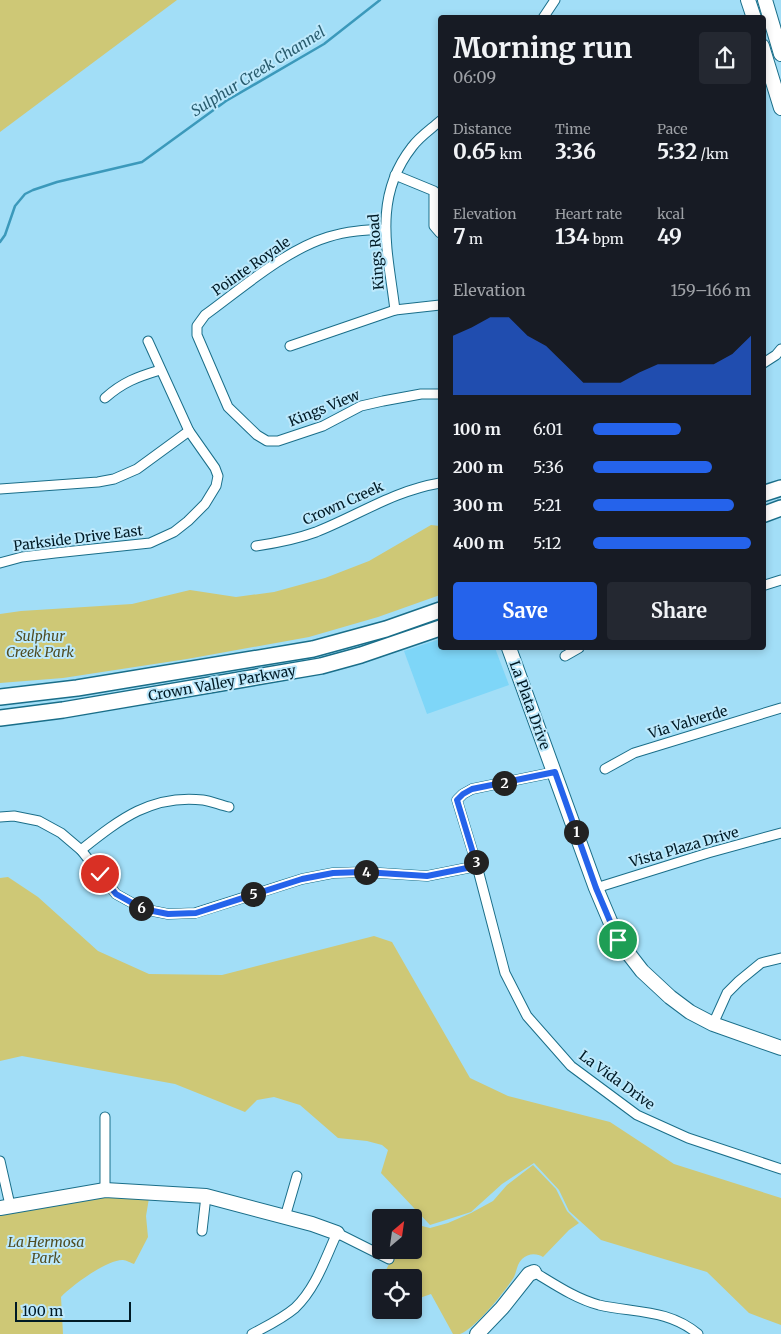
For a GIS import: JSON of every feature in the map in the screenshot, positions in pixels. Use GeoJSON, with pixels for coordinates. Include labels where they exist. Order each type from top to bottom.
{"type":"FeatureCollection","features":[{"type":"Feature","properties":{"kind":"main road"},"geometry":{"type":"LineString","coordinates":[[766,493],[781,488]]}},
{"type":"Feature","properties":{"kind":"main road"},"geometry":{"type":"LineString","coordinates":[[766,514],[781,508]]}},
{"type":"Feature","properties":{"kind":"main road","name":"Crown Valley Parkway"},"geometry":{"type":"LineString","coordinates":[[0,697],[77,688],[313,649],[386,629],[438,611]]}},
{"type":"Feature","properties":{"kind":"main road","name":"Crown Valley Parkway"},"geometry":{"type":"LineString","coordinates":[[0,718],[63,710],[321,666],[361,655],[438,629]]}},
{"type":"Feature","properties":{"kind":"street"},"geometry":{"type":"LineString","coordinates":[[544,15],[555,0]]}},
{"type":"Feature","properties":{"kind":"street"},"geometry":{"type":"LineString","coordinates":[[748,0],[753,15]]}},
{"type":"Feature","properties":{"kind":"street"},"geometry":{"type":"LineString","coordinates":[[765,0],[781,54]]}},
{"type":"Feature","properties":{"kind":"street"},"geometry":{"type":"LineString","coordinates":[[766,59],[781,108]]}},
{"type":"Feature","properties":{"kind":"street","name":"Kings Road"},"geometry":{"type":"LineString","coordinates":[[395,310],[385,229],[388,194],[395,175],[413,145],[438,123]]}},
{"type":"Feature","properties":{"kind":"street"},"geometry":{"type":"LineString","coordinates":[[395,175],[437,188],[434,226],[438,231]]}},
{"type":"Feature","properties":{"kind":"street","name":"Pointe Royale"},"geometry":{"type":"LineString","coordinates":[[197,326],[204,315],[284,257],[304,246],[327,237],[350,232],[385,229]]}},
{"type":"Feature","properties":{"kind":"street"},"geometry":{"type":"LineString","coordinates":[[290,346],[395,310],[438,306]]}},
{"type":"Feature","properties":{"kind":"street","name":"Kings View"},"geometry":{"type":"LineString","coordinates":[[197,326],[197,335],[228,407],[257,435],[267,441],[278,441],[323,426],[361,406],[421,394],[438,394]]}},
{"type":"Feature","properties":{"kind":"street"},"geometry":{"type":"LineString","coordinates":[[0,489],[98,482],[114,479],[137,469],[189,431],[148,341]]}},
{"type":"Feature","properties":{"kind":"street"},"geometry":{"type":"LineString","coordinates":[[766,361],[781,349]]}},
{"type":"Feature","properties":{"kind":"street"},"geometry":{"type":"LineString","coordinates":[[105,398],[119,386],[137,376],[160,370]]}},
{"type":"Feature","properties":{"kind":"street","name":"Parkside Drive East"},"geometry":{"type":"LineString","coordinates":[[0,563],[22,557],[55,552],[150,543],[174,532],[205,504],[216,486],[218,476],[215,468],[189,431]]}},
{"type":"Feature","properties":{"kind":"street","name":"Crown Creek"},"geometry":{"type":"LineString","coordinates":[[256,546],[278,543],[315,532],[395,495],[418,487],[438,483]]}},
{"type":"Feature","properties":{"kind":"street"},"geometry":{"type":"LineString","coordinates":[[766,585],[781,580]]}},
{"type":"Feature","properties":{"kind":"street","name":"La Plata Drive"},"geometry":{"type":"LineString","coordinates":[[510,650],[596,888],[618,940],[642,971],[670,997],[690,1012],[713,1024],[781,1048]]}},
{"type":"Feature","properties":{"kind":"street"},"geometry":{"type":"LineString","coordinates":[[565,656],[575,650]]}},
{"type":"Feature","properties":{"kind":"street","name":"Via Valverde"},"geometry":{"type":"LineString","coordinates":[[605,768],[634,753],[781,708]]}},
{"type":"Feature","properties":{"kind":"street","name":"La Vida Drive"},"geometry":{"type":"LineString","coordinates":[[555,772],[472,789],[457,800],[477,866],[505,973],[527,1016],[571,1066],[637,1115],[688,1138],[781,1169]]}},
{"type":"Feature","properties":{"kind":"street"},"geometry":{"type":"LineString","coordinates":[[81,850],[116,822],[140,808],[169,800],[203,800],[229,807]]}},
{"type":"Feature","properties":{"kind":"street"},"geometry":{"type":"LineString","coordinates":[[0,817],[14,816],[39,821],[61,833],[81,850],[116,894],[143,909],[168,914],[196,913],[302,879],[333,873],[364,872],[427,876],[477,866]]}},
{"type":"Feature","properties":{"kind":"street","name":"Vista Plaza Drive"},"geometry":{"type":"LineString","coordinates":[[596,888],[708,853],[781,834]]}},
{"type":"Feature","properties":{"kind":"street"},"geometry":{"type":"LineString","coordinates":[[713,1024],[727,993],[739,981],[761,964],[781,958]]}},
{"type":"Feature","properties":{"kind":"street"},"geometry":{"type":"LineString","coordinates":[[105,1117],[105,1190]]}},
{"type":"Feature","properties":{"kind":"street"},"geometry":{"type":"LineString","coordinates":[[0,1161],[5,1207],[105,1190],[206,1196],[312,1224],[336,1233],[372,1251]]}},
{"type":"Feature","properties":{"kind":"street"},"geometry":{"type":"LineString","coordinates":[[285,1217],[297,1176]]}},
{"type":"Feature","properties":{"kind":"street"},"geometry":{"type":"LineString","coordinates":[[202,1231],[206,1196]]}},
{"type":"Feature","properties":{"kind":"street"},"geometry":{"type":"LineString","coordinates":[[252,1334],[276,1322],[294,1308],[307,1294],[320,1272],[336,1233]]}},
{"type":"Feature","properties":{"kind":"street"},"geometry":{"type":"LineString","coordinates":[[477,1334],[502,1308],[529,1274],[534,1272],[570,1293],[598,1304],[649,1311],[677,1320],[698,1334]]}},
{"type":"Feature","properties":{"kind":"shaded area"},"geometry":{"type":"Polygon","coordinates":[[[438,640],[438,650],[496,650],[509,685],[427,714],[404,651],[438,640]]]}},
{"type":"Feature","properties":{"kind":"green space"},"geometry":{"type":"Polygon","coordinates":[[[0,0],[177,0],[0,132],[0,0]]]}},
{"type":"Feature","properties":{"kind":"green space","name":"Sulphur Creek Park"},"geometry":{"type":"Polygon","coordinates":[[[431,525],[438,526],[438,596],[378,617],[309,637],[187,659],[63,678],[0,683],[0,614],[132,604],[190,590],[236,597],[274,592],[325,578],[369,561],[431,525]]]}},
{"type":"Feature","properties":{"kind":"green space"},"geometry":{"type":"Polygon","coordinates":[[[8,877],[38,897],[98,951],[149,974],[222,975],[374,936],[392,942],[470,1078],[508,1096],[610,1122],[674,1164],[781,1198],[781,1325],[749,1313],[707,1272],[601,1240],[569,1211],[559,1190],[534,1163],[502,1184],[471,1212],[430,1225],[422,1217],[422,1209],[415,1209],[381,1173],[388,1150],[382,1145],[367,1141],[338,1138],[300,1105],[274,1097],[257,1100],[245,1112],[175,1084],[22,1056],[0,1061],[0,878],[8,877]]]}},
{"type":"Feature","properties":{"kind":"green space"},"geometry":{"type":"Polygon","coordinates":[[[533,1165],[556,1189],[567,1211],[579,1223],[569,1230],[543,1257],[532,1254],[522,1259],[514,1277],[490,1309],[466,1331],[460,1334],[453,1334],[431,1294],[422,1297],[422,1269],[386,1269],[392,1259],[422,1259],[422,1226],[430,1228],[471,1213],[493,1201],[507,1185],[533,1165]]]}},
{"type":"Feature","properties":{"kind":"green space","name":"La Hermosa Park"},"geometry":{"type":"Polygon","coordinates":[[[90,1198],[149,1198],[146,1216],[148,1237],[134,1264],[123,1260],[99,1268],[61,1297],[63,1334],[0,1334],[0,1214],[90,1198]]]}},
{"type":"Feature","properties":{"kind":"waterway","name":"Sulphur Creek Channel"},"geometry":{"type":"LineString","coordinates":[[0,242],[5,235],[15,206],[25,194],[57,182],[142,162],[226,101],[324,44],[380,0]]}},
{"type":"Feature","properties":{"kind":"route"},"geometry":{"type":"LineString","coordinates":[[100,874],[116,894],[143,909],[168,914],[196,913],[302,879],[333,873],[364,872],[427,876],[477,866],[457,800],[472,789],[555,772],[596,888],[618,940]]}}]}
